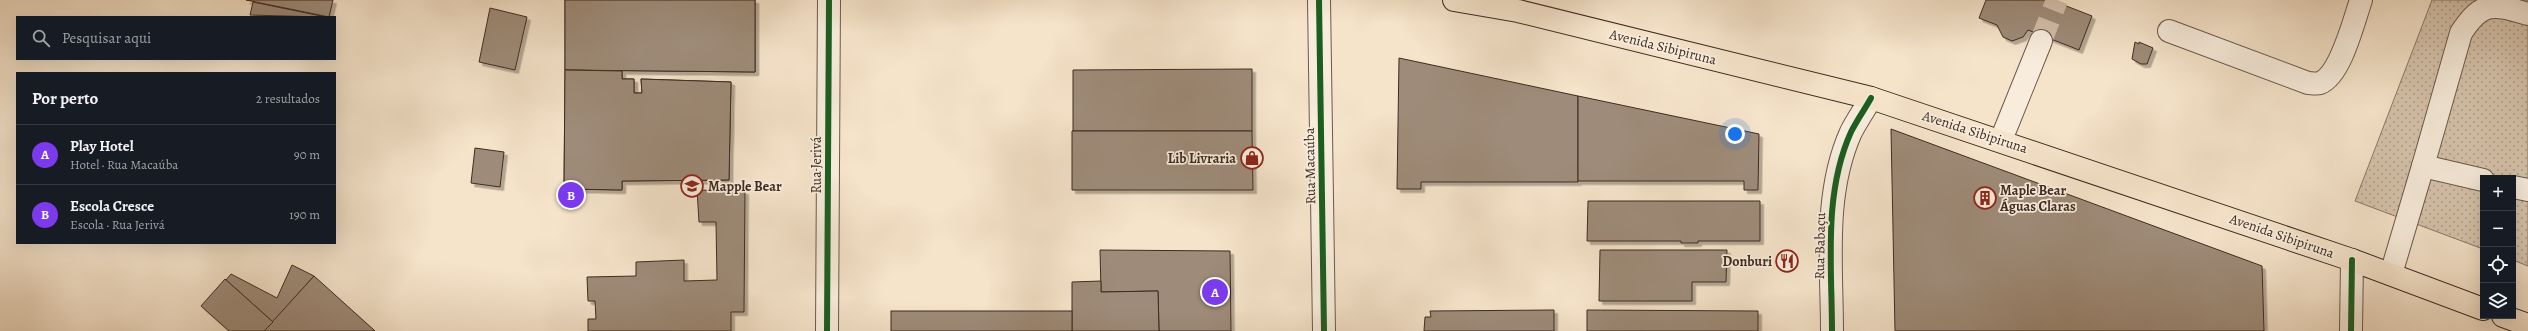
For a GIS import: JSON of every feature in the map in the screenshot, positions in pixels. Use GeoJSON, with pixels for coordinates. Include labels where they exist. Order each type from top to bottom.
{"type":"FeatureCollection","features":[{"type":"Feature","properties":{"kind":"main road","name":"Avenida Sibipiruna"},"geometry":{"type":"LineString","coordinates":[[1454,0],[1519,6],[1871,98],[2001,140],[2352,260],[2480,308]]}},
{"type":"Feature","properties":{"kind":"main road"},"geometry":{"type":"LineString","coordinates":[[2510,319],[2528,326]]}},
{"type":"Feature","properties":{"kind":"street","name":"Rua Jerivá"},"geometry":{"type":"LineString","coordinates":[[827,331],[829,0]]}},
{"type":"Feature","properties":{"kind":"street","name":"Rua Macaúba"},"geometry":{"type":"LineString","coordinates":[[1319,0],[1324,331]]}},
{"type":"Feature","properties":{"kind":"street"},"geometry":{"type":"LineString","coordinates":[[2169,31],[2308,83],[2320,83],[2330,76],[2341,56],[2361,0]]}},
{"type":"Feature","properties":{"kind":"street"},"geometry":{"type":"LineString","coordinates":[[2391,274],[2461,33],[2472,16],[2496,5],[2528,14]]}},
{"type":"Feature","properties":{"kind":"street"},"geometry":{"type":"LineString","coordinates":[[2001,140],[2041,41]]}},
{"type":"Feature","properties":{"kind":"street","name":"Rua Babaçu"},"geometry":{"type":"LineString","coordinates":[[1832,331],[1831,215],[1839,172],[1851,133],[1871,98]]}},
{"type":"Feature","properties":{"kind":"street"},"geometry":{"type":"LineString","coordinates":[[2423,166],[2480,179]]}},
{"type":"Feature","properties":{"kind":"street"},"geometry":{"type":"LineString","coordinates":[[2516,188],[2528,190]]}},
{"type":"Feature","properties":{"kind":"street"},"geometry":{"type":"LineString","coordinates":[[2351,331],[2352,260]]}},
{"type":"Feature","properties":{"kind":"shaded area"},"geometry":{"type":"Polygon","coordinates":[[[2432,0],[2528,0],[2528,266],[2516,261],[2516,175],[2480,175],[2480,248],[2355,201],[2432,0]]]}},
{"type":"Feature","properties":{"kind":"building"},"geometry":{"type":"Polygon","coordinates":[[[246,0],[333,0],[329,16],[246,0]]]}},
{"type":"Feature","properties":{"kind":"building"},"geometry":{"type":"Polygon","coordinates":[[[565,0],[755,0],[755,72],[565,70],[565,0]]]}},
{"type":"Feature","properties":{"kind":"building"},"geometry":{"type":"Polygon","coordinates":[[[565,0],[755,0],[755,72],[565,70],[565,0]]]}},
{"type":"Feature","properties":{"kind":"building"},"geometry":{"type":"Polygon","coordinates":[[[1986,0],[2051,0],[2092,16],[2079,50],[2028,30],[2023,37],[2012,41],[2003,37],[1997,25],[1979,18],[1986,0]]]}},
{"type":"Feature","properties":{"kind":"building"},"geometry":{"type":"Polygon","coordinates":[[[253,2],[321,16],[286,16],[250,15],[253,2]]]}},
{"type":"Feature","properties":{"kind":"building"},"geometry":{"type":"Polygon","coordinates":[[[490,8],[527,17],[515,70],[479,62],[490,8]]]}},
{"type":"Feature","properties":{"kind":"building"},"geometry":{"type":"Polygon","coordinates":[[[2135,42],[2139,44],[2139,42],[2153,48],[2147,64],[2141,64],[2132,59],[2135,42]]]}},
{"type":"Feature","properties":{"kind":"building"},"geometry":{"type":"Polygon","coordinates":[[[1399,58],[1578,96],[1578,182],[1421,182],[1421,189],[1397,189],[1399,58]]]}},
{"type":"Feature","properties":{"kind":"building"},"geometry":{"type":"Polygon","coordinates":[[[1252,69],[1252,131],[1073,131],[1073,70],[1252,69]]]}},
{"type":"Feature","properties":{"kind":"building"},"geometry":{"type":"Polygon","coordinates":[[[565,70],[622,71],[622,79],[634,79],[634,93],[642,93],[641,79],[731,82],[729,180],[622,181],[622,190],[564,189],[565,70]]]}},
{"type":"Feature","properties":{"kind":"building"},"geometry":{"type":"Polygon","coordinates":[[[565,70],[622,71],[622,79],[634,79],[634,93],[642,93],[641,79],[731,82],[729,180],[622,181],[622,190],[564,189],[565,70]]]}},
{"type":"Feature","properties":{"kind":"building"},"geometry":{"type":"Polygon","coordinates":[[[1578,96],[1759,134],[1758,190],[1744,190],[1744,181],[1578,181],[1578,96]]]}},
{"type":"Feature","properties":{"kind":"building","name":"Maple Bear Águas Claras"},"geometry":{"type":"Polygon","coordinates":[[[1891,129],[2262,266],[2264,331],[1895,331],[1891,129]]]}},
{"type":"Feature","properties":{"kind":"building"},"geometry":{"type":"Polygon","coordinates":[[[1072,131],[1252,131],[1253,190],[1072,190],[1072,131]]]}},
{"type":"Feature","properties":{"kind":"building"},"geometry":{"type":"Polygon","coordinates":[[[475,148],[504,152],[500,187],[471,183],[475,148]]]}},
{"type":"Feature","properties":{"kind":"building"},"geometry":{"type":"Polygon","coordinates":[[[697,190],[745,191],[744,312],[731,312],[731,331],[588,331],[588,319],[596,319],[595,301],[588,301],[587,277],[636,276],[636,262],[684,260],[684,281],[717,280],[716,222],[699,222],[697,190]]]}},
{"type":"Feature","properties":{"kind":"building"},"geometry":{"type":"Polygon","coordinates":[[[1588,201],[1760,201],[1760,241],[1698,241],[1698,243],[1681,243],[1681,241],[1587,241],[1588,201]]]}},
{"type":"Feature","properties":{"kind":"building"},"geometry":{"type":"Polygon","coordinates":[[[1100,250],[1230,251],[1231,331],[1159,331],[1158,291],[1101,292],[1100,250]]]}},
{"type":"Feature","properties":{"kind":"building"},"geometry":{"type":"Polygon","coordinates":[[[1600,250],[1727,250],[1726,282],[1692,282],[1692,301],[1599,301],[1600,250]]]}},
{"type":"Feature","properties":{"kind":"building"},"geometry":{"type":"Polygon","coordinates":[[[292,265],[314,276],[273,322],[226,280],[231,274],[277,298],[292,265]]]}},
{"type":"Feature","properties":{"kind":"building"},"geometry":{"type":"Polygon","coordinates":[[[314,276],[375,331],[264,331],[314,276]]]}},
{"type":"Feature","properties":{"kind":"building"},"geometry":{"type":"Polygon","coordinates":[[[225,279],[273,322],[264,331],[229,331],[201,306],[225,279]]]}},
{"type":"Feature","properties":{"kind":"building"},"geometry":{"type":"Polygon","coordinates":[[[1101,281],[1101,292],[1158,291],[1159,331],[1072,331],[1072,282],[1101,281]]]}},
{"type":"Feature","properties":{"kind":"building"},"geometry":{"type":"Polygon","coordinates":[[[1554,310],[1554,331],[1424,331],[1425,317],[1431,317],[1430,311],[1554,310]]]}},
{"type":"Feature","properties":{"kind":"building"},"geometry":{"type":"Polygon","coordinates":[[[1587,310],[1758,311],[1758,331],[1587,331],[1587,310]]]}},
{"type":"Feature","properties":{"kind":"building"},"geometry":{"type":"Polygon","coordinates":[[[891,311],[1072,311],[1072,331],[891,331],[891,311]]]}},
{"type":"Feature","properties":{"kind":"tunnel"},"geometry":{"type":"LineString","coordinates":[[2041,41],[2057,0]]}},
{"type":"Feature","properties":{"kind":"cycle path"},"geometry":{"type":"LineString","coordinates":[[827,331],[829,0]]}},
{"type":"Feature","properties":{"kind":"cycle path"},"geometry":{"type":"LineString","coordinates":[[1319,0],[1324,331]]}},
{"type":"Feature","properties":{"kind":"cycle path"},"geometry":{"type":"LineString","coordinates":[[1832,331],[1831,230],[1836,180],[1842,156],[1851,132],[1871,98]]}},
{"type":"Feature","properties":{"kind":"cycle path"},"geometry":{"type":"LineString","coordinates":[[2351,331],[2352,260]]}},
{"type":"Feature","properties":{"kind":"place","name":"Lib Livraria"},"geometry":{"type":"Point","coordinates":[1252,158]}},
{"type":"Feature","properties":{"kind":"place","name":"Mapple Bear"},"geometry":{"type":"Point","coordinates":[692,186]}},
{"type":"Feature","properties":{"kind":"place","name":"Escola Cresce"},"geometry":{"type":"Point","coordinates":[571,195]}},
{"type":"Feature","properties":{"kind":"place","name":"Maple Bear Águas Claras"},"geometry":{"type":"Point","coordinates":[1985,198]}},
{"type":"Feature","properties":{"kind":"place","name":"Donburi"},"geometry":{"type":"Point","coordinates":[1787,261]}},
{"type":"Feature","properties":{"kind":"place","name":"Play Hotel"},"geometry":{"type":"Point","coordinates":[1215,292]}}]}
